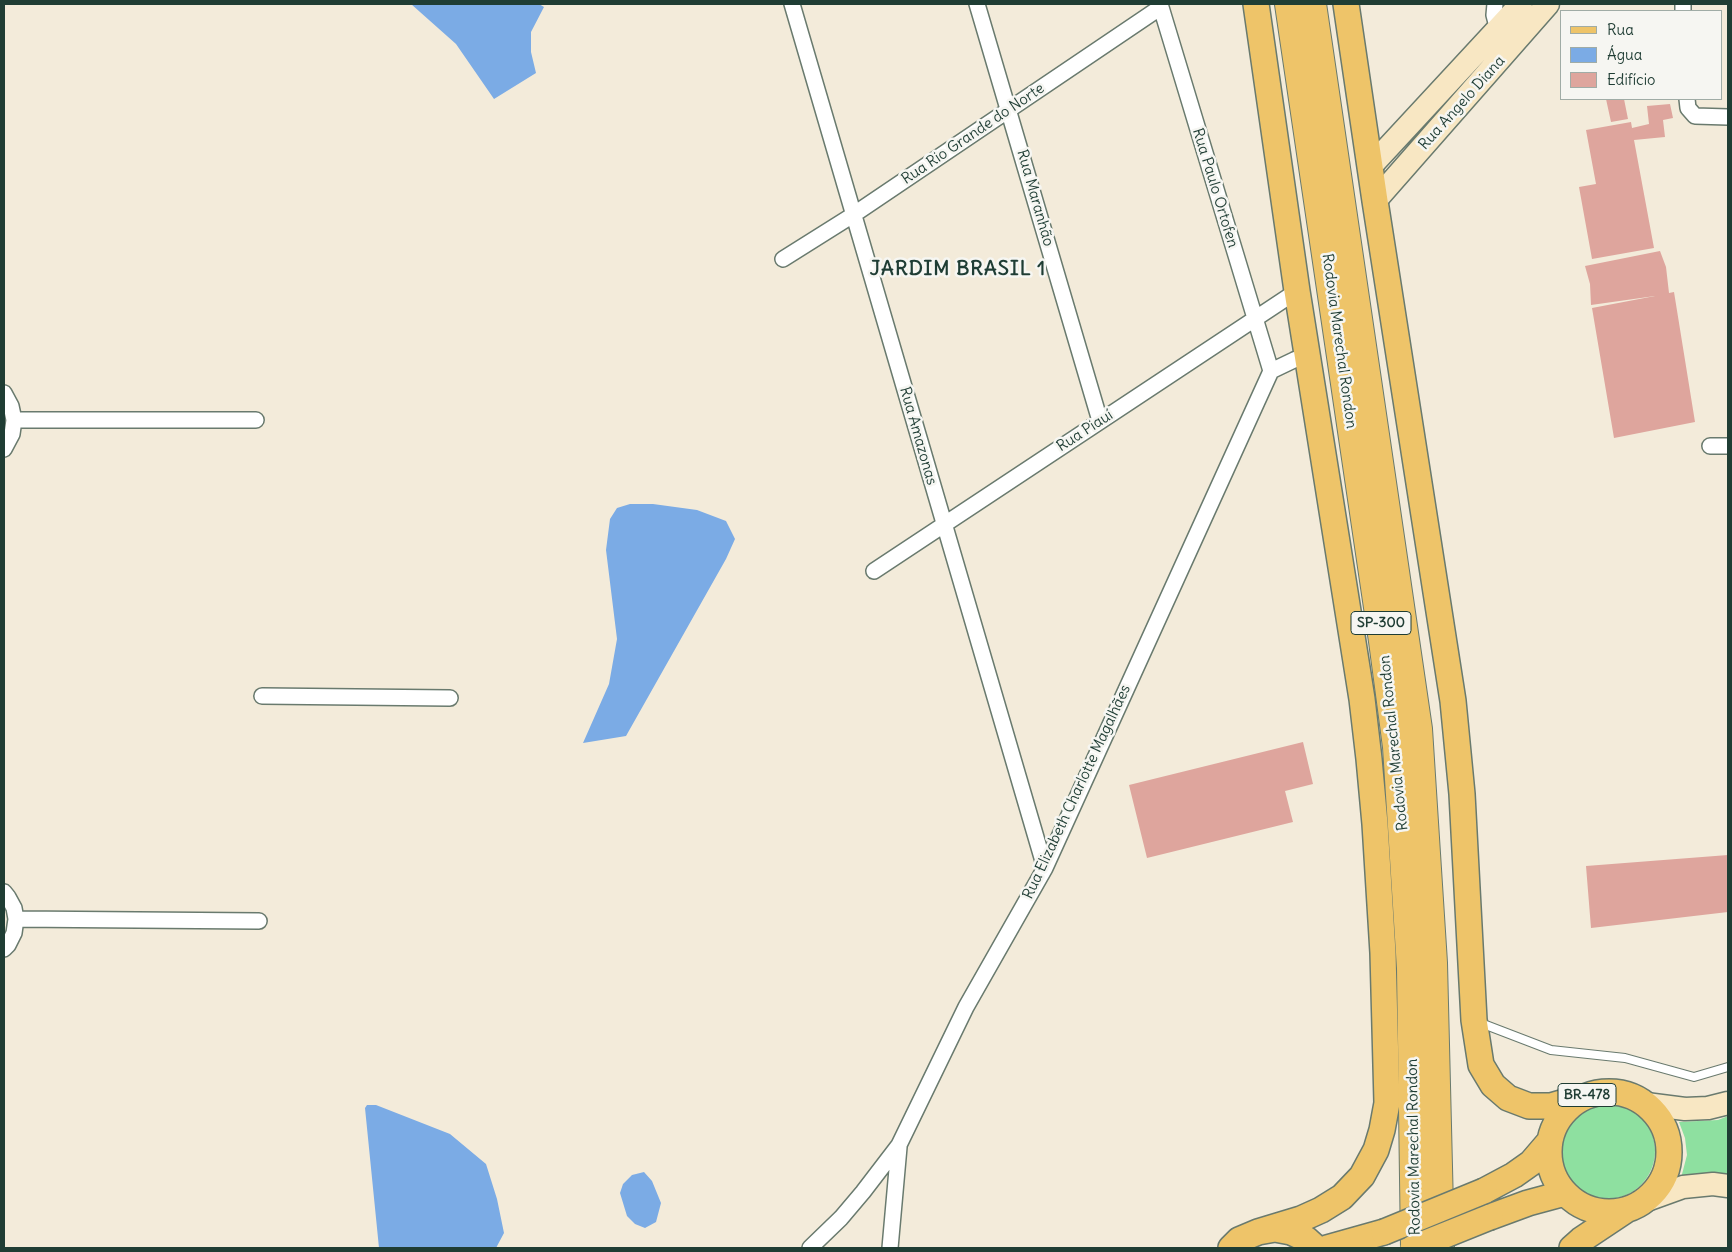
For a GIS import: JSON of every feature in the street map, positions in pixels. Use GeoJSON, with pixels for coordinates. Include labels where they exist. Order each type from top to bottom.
{"type":"FeatureCollection","features":[{"type":"Feature","properties":{"kind":"highway","name":"Rodovia Marechal Rondon"},"geometry":{"type":"LineString","coordinates":[[1289,4],[1397,747],[1411,968],[1414,1248]]}},
{"type":"Feature","properties":{"kind":"highway","name":"Rodovia Marechal Rondon"},"geometry":{"type":"LineString","coordinates":[[1312,4],[1418,729],[1433,963],[1440,1248]]}},
{"type":"Feature","properties":{"kind":"main road"},"geometry":{"type":"LineString","coordinates":[[1231,1248],[1239,1240],[1301,1219],[1321,1210],[1342,1197],[1362,1176],[1376,1150],[1382,1130],[1386,1103],[1383,953],[1369,759],[1360,689],[1296,291],[1256,4]]}},
{"type":"Feature","properties":{"kind":"main road"},"geometry":{"type":"LineString","coordinates":[[1346,4],[1453,701],[1462,794],[1474,1020],[1481,1065],[1493,1085],[1508,1098],[1529,1106],[1551,1106],[1582,1097]]}},
{"type":"Feature","properties":{"kind":"main road","name":"BR-478"},"geometry":{"type":"LineString","coordinates":[[1327,1248],[1384,1232],[1484,1191],[1514,1175],[1530,1163],[1550,1142],[1556,1124],[1567,1108],[1582,1097],[1601,1091],[1617,1091],[1633,1096],[1646,1104]]}},
{"type":"Feature","properties":{"kind":"main road"},"geometry":{"type":"LineString","coordinates":[[1572,1248],[1656,1190],[1666,1173],[1670,1154],[1668,1136],[1660,1118],[1646,1104]]}},
{"type":"Feature","properties":{"kind":"main road"},"geometry":{"type":"LineString","coordinates":[[1550,1142],[1549,1160],[1555,1178],[1565,1193],[1578,1204],[1593,1210],[1609,1212],[1636,1205]]}},
{"type":"Feature","properties":{"kind":"main road"},"geometry":{"type":"LineString","coordinates":[[1414,1248],[1528,1203],[1565,1193]]}},
{"type":"Feature","properties":{"kind":"main road"},"geometry":{"type":"LineString","coordinates":[[1258,1232],[1275,1229],[1291,1232],[1306,1239],[1316,1248]]}},
{"type":"Feature","properties":{"kind":"street","name":"Rua Amazonas"},"geometry":{"type":"LineString","coordinates":[[792,4],[1045,868]]}},
{"type":"Feature","properties":{"kind":"street","name":"Rua Maranhão"},"geometry":{"type":"LineString","coordinates":[[977,4],[1100,421]]}},
{"type":"Feature","properties":{"kind":"street"},"geometry":{"type":"LineString","coordinates":[[1495,4],[1494,15],[1497,29],[1510,49]]}},
{"type":"Feature","properties":{"kind":"street","name":"Rua Angelo Diana"},"geometry":{"type":"LineString","coordinates":[[1370,167],[1521,4]]}},
{"type":"Feature","properties":{"kind":"street","name":"Rua Angelo Diana"},"geometry":{"type":"LineString","coordinates":[[1375,201],[1548,4]]}},
{"type":"Feature","properties":{"kind":"street","name":"Rua Rio Grande do Norte"},"geometry":{"type":"LineString","coordinates":[[783,259],[853,215],[1009,110],[1160,5]]}},
{"type":"Feature","properties":{"kind":"street","name":"Rua Paulo Ortofen"},"geometry":{"type":"LineString","coordinates":[[1160,5],[1271,372]]}},
{"type":"Feature","properties":{"kind":"street"},"geometry":{"type":"LineString","coordinates":[[1687,100],[1688,108],[1695,116],[1728,117]]}},
{"type":"Feature","properties":{"kind":"street","name":"Rua Piauí"},"geometry":{"type":"LineString","coordinates":[[874,571],[1296,291]]}},
{"type":"Feature","properties":{"kind":"street"},"geometry":{"type":"LineString","coordinates":[[1271,372],[1307,355]]}},
{"type":"Feature","properties":{"kind":"street","name":"Rua Elizabeth Charlotte Magalhães"},"geometry":{"type":"LineString","coordinates":[[810,1248],[864,1192],[899,1145],[966,1007],[1045,868],[1271,372]]}},
{"type":"Feature","properties":{"kind":"street"},"geometry":{"type":"LineString","coordinates":[[4,393],[11,406],[14,420],[12,434],[4,449]]}},
{"type":"Feature","properties":{"kind":"street"},"geometry":{"type":"LineString","coordinates":[[14,420],[256,420]]}},
{"type":"Feature","properties":{"kind":"street"},"geometry":{"type":"LineString","coordinates":[[1710,446],[1728,446]]}},
{"type":"Feature","properties":{"kind":"street"},"geometry":{"type":"LineString","coordinates":[[262,696],[450,698]]}},
{"type":"Feature","properties":{"kind":"street"},"geometry":{"type":"LineString","coordinates":[[4,892],[14,908],[16,920],[14,933],[4,949]]}},
{"type":"Feature","properties":{"kind":"street"},"geometry":{"type":"LineString","coordinates":[[16,920],[258,921]]}},
{"type":"Feature","properties":{"kind":"street","name":"BR-478"},"geometry":{"type":"LineString","coordinates":[[1646,1104],[1685,1109],[1708,1108],[1728,1103]]}},
{"type":"Feature","properties":{"kind":"street"},"geometry":{"type":"LineString","coordinates":[[890,1248],[899,1145]]}},
{"type":"Feature","properties":{"kind":"street"},"geometry":{"type":"LineString","coordinates":[[1636,1205],[1683,1187],[1713,1184],[1728,1186]]}},
{"type":"Feature","properties":{"kind":"lane"},"geometry":{"type":"LineString","coordinates":[[1474,1020],[1551,1050],[1624,1058],[1694,1077],[1728,1067]]}},
{"type":"Feature","properties":{"kind":"green space"},"geometry":{"type":"Polygon","coordinates":[[[1607,1103],[1625,1106],[1641,1117],[1652,1133],[1655,1151],[1652,1169],[1641,1185],[1625,1196],[1607,1199],[1589,1196],[1573,1185],[1562,1169],[1559,1151],[1562,1133],[1573,1117],[1589,1106],[1607,1103]]]}},
{"type":"Feature","properties":{"kind":"green space"},"geometry":{"type":"Polygon","coordinates":[[[1728,1116],[1728,1177],[1681,1178],[1687,1155],[1685,1138],[1679,1122],[1718,1120],[1728,1116]]]}},
{"type":"Feature","properties":{"kind":"water"},"geometry":{"type":"Polygon","coordinates":[[[411,4],[539,4],[544,7],[531,32],[531,52],[536,73],[494,99],[456,44],[411,4]]]}},
{"type":"Feature","properties":{"kind":"water"},"geometry":{"type":"Polygon","coordinates":[[[630,504],[653,504],[697,510],[726,521],[735,539],[726,559],[626,736],[583,743],[609,684],[617,639],[606,550],[610,519],[617,508],[630,504]]]}},
{"type":"Feature","properties":{"kind":"water"},"geometry":{"type":"Polygon","coordinates":[[[367,1105],[376,1105],[450,1134],[486,1164],[497,1199],[504,1233],[496,1248],[379,1248],[365,1108],[367,1105]]]}},
{"type":"Feature","properties":{"kind":"water"},"geometry":{"type":"Polygon","coordinates":[[[644,1172],[652,1181],[661,1203],[656,1222],[645,1228],[635,1224],[627,1216],[620,1193],[623,1184],[632,1175],[644,1172]]]}},
{"type":"Feature","properties":{"kind":"building"},"geometry":{"type":"Polygon","coordinates":[[[1606,100],[1624,100],[1628,119],[1611,122],[1606,100]]]}},
{"type":"Feature","properties":{"kind":"building"},"geometry":{"type":"Polygon","coordinates":[[[1670,104],[1673,118],[1663,120],[1665,137],[1634,140],[1654,248],[1592,259],[1579,187],[1596,184],[1586,130],[1631,122],[1632,128],[1649,124],[1647,106],[1670,104]]]}},
{"type":"Feature","properties":{"kind":"building"},"geometry":{"type":"Polygon","coordinates":[[[1660,251],[1666,267],[1669,293],[1674,292],[1695,422],[1614,438],[1592,308],[1655,296],[1591,305],[1590,284],[1585,266],[1660,251]]]}},
{"type":"Feature","properties":{"kind":"building"},"geometry":{"type":"Polygon","coordinates":[[[1303,742],[1313,784],[1285,791],[1293,822],[1147,858],[1129,785],[1303,742]]]}},
{"type":"Feature","properties":{"kind":"building"},"geometry":{"type":"Polygon","coordinates":[[[1728,855],[1728,912],[1591,928],[1586,866],[1728,855]]]}},
{"type":"Feature","properties":{"kind":"district","name":"JARDIM BRASIL 1"},"geometry":{"type":"Point","coordinates":[958,269]}}]}
